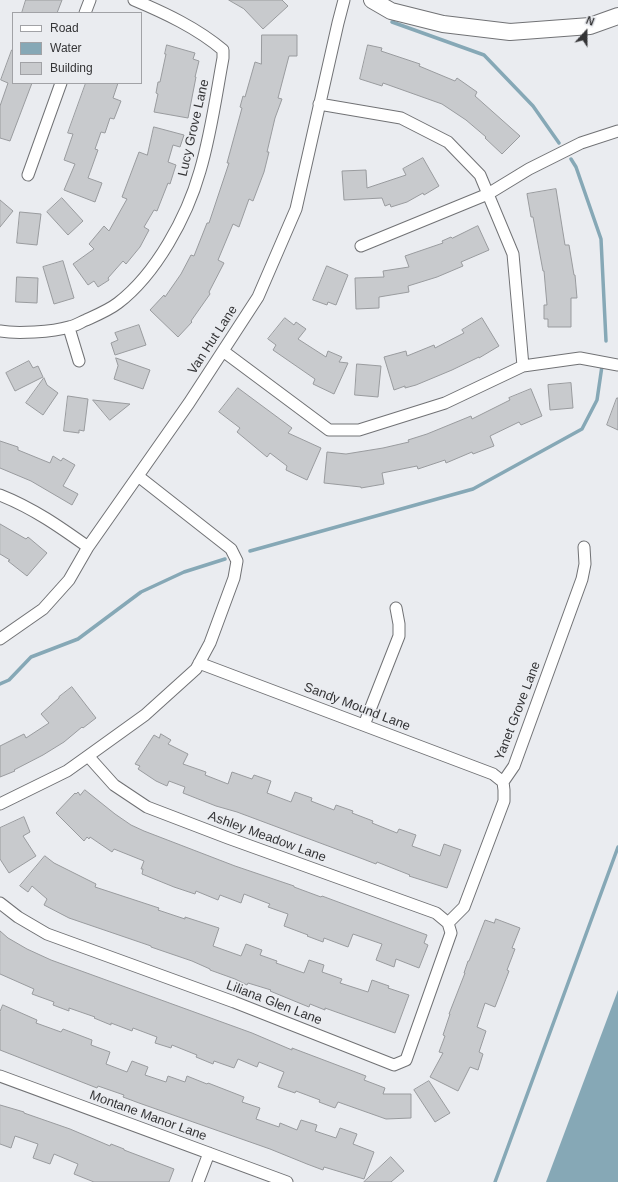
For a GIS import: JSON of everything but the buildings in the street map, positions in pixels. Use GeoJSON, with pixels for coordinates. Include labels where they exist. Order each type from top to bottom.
{"type":"FeatureCollection","features":[{"type":"Feature","properties":{"kind":"street"},"geometry":{"type":"LineString","coordinates":[[85,12],[90,0]]}},
{"type":"Feature","properties":{"kind":"street","name":"Lucy Grove Lane"},"geometry":{"type":"LineString","coordinates":[[0,331],[31,333],[69,328],[117,304],[133,291],[154,267],[170,242],[186,208],[200,173],[212,120],[223,58],[223,50],[210,38],[156,9],[134,0]]}},
{"type":"Feature","properties":{"kind":"street","name":"Van Hut Lane"},"geometry":{"type":"LineString","coordinates":[[0,640],[43,609],[69,580],[88,547],[189,403],[258,297],[296,209],[344,0]]}},
{"type":"Feature","properties":{"kind":"street"},"geometry":{"type":"LineString","coordinates":[[372,0],[391,11],[444,24],[510,32],[590,26],[618,16]]}},
{"type":"Feature","properties":{"kind":"street"},"geometry":{"type":"LineString","coordinates":[[28,175],[61,84]]}},
{"type":"Feature","properties":{"kind":"street"},"geometry":{"type":"LineString","coordinates":[[319,104],[401,118],[448,142],[480,175],[513,254],[523,366]]}},
{"type":"Feature","properties":{"kind":"street"},"geometry":{"type":"LineString","coordinates":[[361,246],[488,194],[529,169],[581,144],[618,131]]}},
{"type":"Feature","properties":{"kind":"street"},"geometry":{"type":"LineString","coordinates":[[69,328],[78,361]]}},
{"type":"Feature","properties":{"kind":"street"},"geometry":{"type":"LineString","coordinates":[[223,351],[329,430],[359,430],[445,403],[523,366],[580,358],[618,366]]}},
{"type":"Feature","properties":{"kind":"street"},"geometry":{"type":"LineString","coordinates":[[0,804],[67,771],[145,715],[196,668],[213,636],[234,578],[237,560],[231,549],[138,476]]}},
{"type":"Feature","properties":{"kind":"street"},"geometry":{"type":"LineString","coordinates":[[0,495],[32,510],[56,524],[88,547]]}},
{"type":"Feature","properties":{"kind":"street","name":"Yanet Grove Lane"},"geometry":{"type":"LineString","coordinates":[[503,782],[514,766],[582,579],[585,564],[584,547]]}},
{"type":"Feature","properties":{"kind":"street"},"geometry":{"type":"LineString","coordinates":[[364,725],[399,636],[399,624],[396,608]]}},
{"type":"Feature","properties":{"kind":"street","name":"Sandy Mound Lane"},"geometry":{"type":"LineString","coordinates":[[199,663],[493,774],[503,782]]}},
{"type":"Feature","properties":{"kind":"street","name":"Ashley Meadow Lane"},"geometry":{"type":"LineString","coordinates":[[88,756],[114,785],[147,807],[228,838],[436,913],[448,923]]}},
{"type":"Feature","properties":{"kind":"street"},"geometry":{"type":"LineString","coordinates":[[448,923],[464,907],[504,801],[503,782]]}},
{"type":"Feature","properties":{"kind":"street","name":"Liliana Glen Lane"},"geometry":{"type":"LineString","coordinates":[[0,903],[18,917],[47,934],[234,1002],[394,1065],[406,1060],[451,933],[448,923]]}},
{"type":"Feature","properties":{"kind":"street","name":"Montane Manor Lane"},"geometry":{"type":"LineString","coordinates":[[0,1076],[287,1182]]}},
{"type":"Feature","properties":{"kind":"street"},"geometry":{"type":"LineString","coordinates":[[198,1182],[209,1153]]}},
{"type":"Feature","properties":{"kind":"water"},"geometry":{"type":"Polygon","coordinates":[[[618,990],[618,1182],[546,1182],[618,990]]]}},
{"type":"Feature","properties":{"kind":"waterway"},"geometry":{"type":"LineString","coordinates":[[392,22],[484,55],[533,106],[559,143]]}},
{"type":"Feature","properties":{"kind":"waterway"},"geometry":{"type":"LineString","coordinates":[[571,159],[576,167],[601,239],[606,341]]}},
{"type":"Feature","properties":{"kind":"waterway"},"geometry":{"type":"LineString","coordinates":[[250,551],[473,489],[582,429],[597,400],[602,366]]}},
{"type":"Feature","properties":{"kind":"waterway"},"geometry":{"type":"LineString","coordinates":[[0,684],[9,680],[31,657],[78,639],[141,592],[184,572],[225,559]]}},
{"type":"Feature","properties":{"kind":"waterway"},"geometry":{"type":"LineString","coordinates":[[495,1182],[618,847]]}}]}
